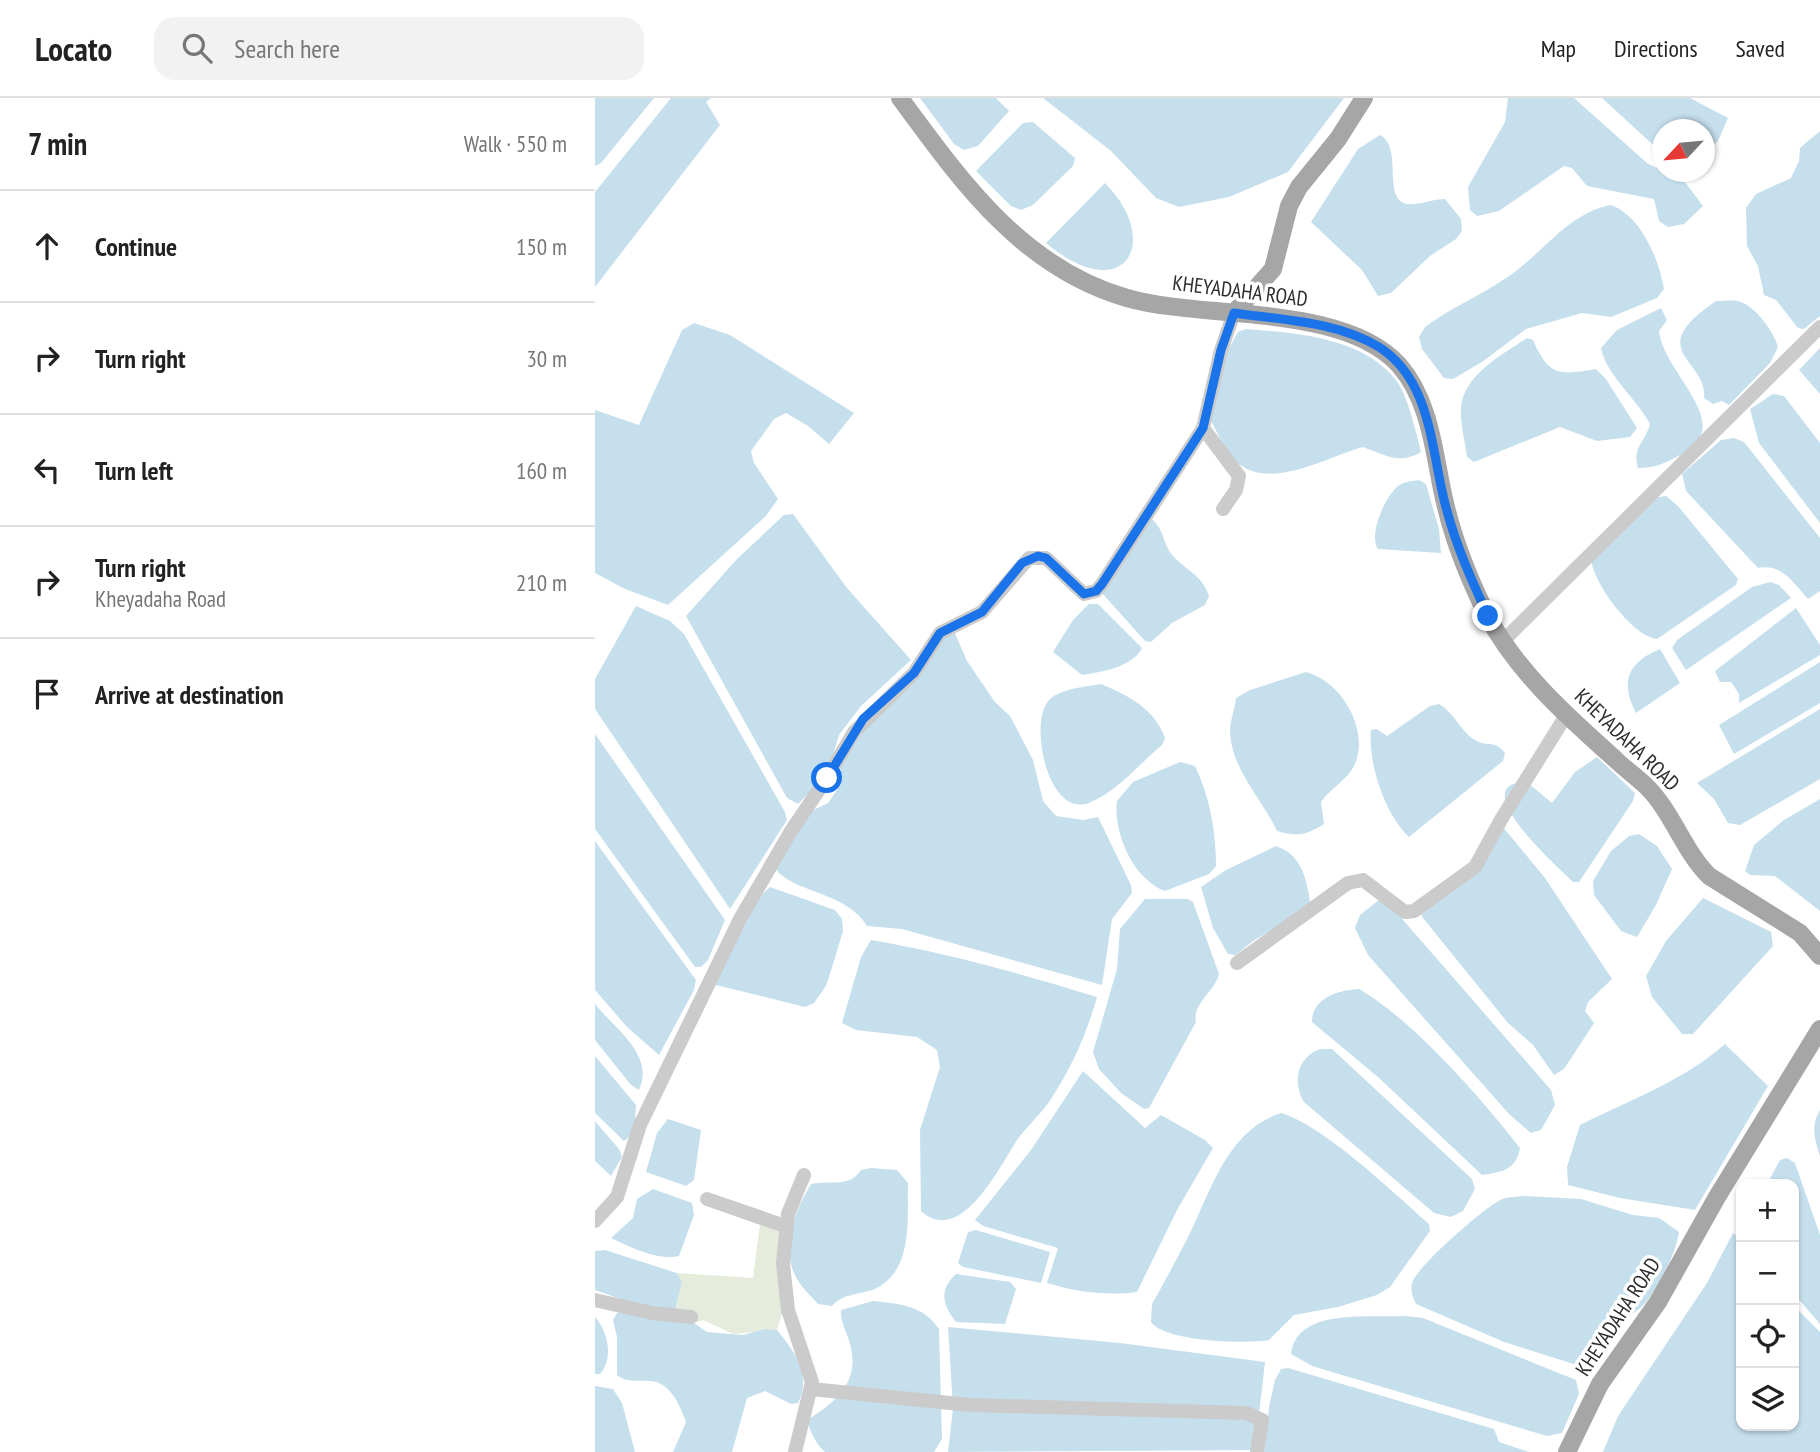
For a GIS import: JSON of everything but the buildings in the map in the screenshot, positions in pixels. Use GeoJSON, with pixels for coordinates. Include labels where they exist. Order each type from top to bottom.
{"type":"FeatureCollection","features":[{"type":"Feature","properties":{"kind":"main road","name":"KHEYADAHA ROAD"},"geometry":{"type":"LineString","coordinates":[[899,98],[979,203],[1048,262],[1125,298],[1315,323],[1379,348],[1400,366],[1414,390],[1430,428],[1446,509],[1465,566],[1503,641],[1537,685],[1662,803],[1698,865],[1709,876],[1800,933],[1820,956]]}},
{"type":"Feature","properties":{"kind":"main road"},"geometry":{"type":"LineString","coordinates":[[1234,313],[1273,269],[1289,206],[1299,187],[1338,139],[1364,98]]}},
{"type":"Feature","properties":{"kind":"main road","name":"KHEYADAHA ROAD"},"geometry":{"type":"LineString","coordinates":[[1567,1452],[1599,1384],[1658,1302],[1717,1197],[1820,1029]]}},
{"type":"Feature","properties":{"kind":"street"},"geometry":{"type":"LineString","coordinates":[[595,1221],[617,1197],[640,1125],[740,919],[790,831],[832,772],[859,725],[914,673],[940,633],[982,612],[1029,558],[1046,558],[1084,594],[1096,591],[1203,428],[1221,350],[1234,313]]}},
{"type":"Feature","properties":{"kind":"street"},"geometry":{"type":"LineString","coordinates":[[1503,641],[1820,327]]}},
{"type":"Feature","properties":{"kind":"street"},"geometry":{"type":"LineString","coordinates":[[1203,428],[1239,476],[1236,490],[1223,509]]}},
{"type":"Feature","properties":{"kind":"street"},"geometry":{"type":"LineString","coordinates":[[1237,963],[1348,883],[1363,880],[1396,908],[1405,912],[1413,911],[1475,867],[1502,818],[1567,714]]}},
{"type":"Feature","properties":{"kind":"street"},"geometry":{"type":"LineString","coordinates":[[795,1452],[811,1389],[810,1371],[787,1310],[783,1264],[785,1226],[795,1190],[803,1175]]}},
{"type":"Feature","properties":{"kind":"street"},"geometry":{"type":"LineString","coordinates":[[707,1199],[785,1226]]}},
{"type":"Feature","properties":{"kind":"street"},"geometry":{"type":"LineString","coordinates":[[595,1300],[652,1313],[691,1317]]}},
{"type":"Feature","properties":{"kind":"street"},"geometry":{"type":"LineString","coordinates":[[811,1389],[971,1405],[1246,1413],[1262,1420],[1257,1452]]}},
{"type":"Feature","properties":{"kind":"green space"},"geometry":{"type":"Polygon","coordinates":[[[761,1217],[785,1226],[785,1304],[777,1330],[733,1334],[703,1320],[694,1323],[677,1322],[675,1312],[682,1282],[677,1273],[753,1278],[761,1217]]]}},
{"type":"Feature","properties":{"kind":"water"},"geometry":{"type":"Polygon","coordinates":[[[595,98],[654,98],[601,163],[595,166],[595,98]]]}},
{"type":"Feature","properties":{"kind":"water"},"geometry":{"type":"Polygon","coordinates":[[[671,98],[711,98],[706,102],[720,125],[595,287],[595,192],[671,98]]]}},
{"type":"Feature","properties":{"kind":"water"},"geometry":{"type":"Polygon","coordinates":[[[920,98],[996,98],[1009,111],[978,146],[964,150],[954,144],[920,98]]]}},
{"type":"Feature","properties":{"kind":"water"},"geometry":{"type":"Polygon","coordinates":[[[1043,98],[1344,98],[1288,172],[1229,197],[1179,207],[1156,198],[1111,151],[1043,98]]]}},
{"type":"Feature","properties":{"kind":"water"},"geometry":{"type":"Polygon","coordinates":[[[1508,98],[1574,98],[1652,166],[1652,182],[1685,182],[1703,206],[1684,224],[1668,227],[1659,221],[1654,199],[1587,186],[1572,168],[1564,166],[1499,211],[1477,216],[1470,210],[1468,187],[1505,122],[1508,98]]]}},
{"type":"Feature","properties":{"kind":"water"},"geometry":{"type":"Polygon","coordinates":[[[1602,98],[1690,98],[1728,118],[1715,144],[1715,119],[1652,119],[1652,144],[1602,98]]]}},
{"type":"Feature","properties":{"kind":"water"},"geometry":{"type":"Polygon","coordinates":[[[1033,122],[1075,158],[1073,166],[1033,205],[1021,210],[1011,206],[976,171],[1023,123],[1033,122]]]}},
{"type":"Feature","properties":{"kind":"water"},"geometry":{"type":"Polygon","coordinates":[[[1820,131],[1820,316],[1804,329],[1798,328],[1776,300],[1764,295],[1758,266],[1747,246],[1746,208],[1756,194],[1791,178],[1799,161],[1800,148],[1820,131]]]}},
{"type":"Feature","properties":{"kind":"water"},"geometry":{"type":"Polygon","coordinates":[[[1380,135],[1391,152],[1394,186],[1402,202],[1412,204],[1445,199],[1461,219],[1462,231],[1456,239],[1430,256],[1391,293],[1378,296],[1362,270],[1311,222],[1358,149],[1380,135]]]}},
{"type":"Feature","properties":{"kind":"water"},"geometry":{"type":"Polygon","coordinates":[[[1105,183],[1123,205],[1132,227],[1133,245],[1127,260],[1114,268],[1096,269],[1073,262],[1046,243],[1105,183]]]}},
{"type":"Feature","properties":{"kind":"water"},"geometry":{"type":"Polygon","coordinates":[[[1611,205],[1622,211],[1640,229],[1653,252],[1664,289],[1657,298],[1611,317],[1582,313],[1526,329],[1482,362],[1453,379],[1444,378],[1422,349],[1419,337],[1425,327],[1509,276],[1582,216],[1611,205]]]}},
{"type":"Feature","properties":{"kind":"water"},"geometry":{"type":"Polygon","coordinates":[[[1716,301],[1738,301],[1751,308],[1768,327],[1778,347],[1770,363],[1729,405],[1722,401],[1713,404],[1704,398],[1703,385],[1683,354],[1680,344],[1683,332],[1694,318],[1716,301]]]}},
{"type":"Feature","properties":{"kind":"water"},"geometry":{"type":"Polygon","coordinates":[[[1661,308],[1667,320],[1659,331],[1663,347],[1693,396],[1703,427],[1698,441],[1684,453],[1656,466],[1638,468],[1638,450],[1650,424],[1609,368],[1601,348],[1617,330],[1661,308]]]}},
{"type":"Feature","properties":{"kind":"water"},"geometry":{"type":"Polygon","coordinates":[[[694,323],[730,335],[854,413],[829,444],[808,426],[786,413],[774,419],[751,451],[754,463],[778,499],[766,516],[668,605],[625,589],[595,573],[595,410],[639,425],[682,330],[694,323]]]}},
{"type":"Feature","properties":{"kind":"water"},"geometry":{"type":"Polygon","coordinates":[[[1246,329],[1327,340],[1365,354],[1396,380],[1411,414],[1421,452],[1399,458],[1385,456],[1363,447],[1297,470],[1263,473],[1247,469],[1230,455],[1211,421],[1225,355],[1238,332],[1246,329]]]}},
{"type":"Feature","properties":{"kind":"water"},"geometry":{"type":"Polygon","coordinates":[[[1527,338],[1533,340],[1545,361],[1557,371],[1596,369],[1606,379],[1637,428],[1630,437],[1597,441],[1560,427],[1474,462],[1467,457],[1462,426],[1463,396],[1476,376],[1496,358],[1527,338]]]}},
{"type":"Feature","properties":{"kind":"water"},"geometry":{"type":"Polygon","coordinates":[[[1820,348],[1820,394],[1799,370],[1820,348]]]}},
{"type":"Feature","properties":{"kind":"water"},"geometry":{"type":"Polygon","coordinates":[[[1773,394],[1784,396],[1820,443],[1820,523],[1759,443],[1750,409],[1773,394]]]}},
{"type":"Feature","properties":{"kind":"water"},"geometry":{"type":"Polygon","coordinates":[[[1734,438],[1744,442],[1820,538],[1820,591],[1808,599],[1780,571],[1774,568],[1758,568],[1686,491],[1682,474],[1721,440],[1734,438]]]}},
{"type":"Feature","properties":{"kind":"water"},"geometry":{"type":"Polygon","coordinates":[[[1419,480],[1426,484],[1439,529],[1441,553],[1378,549],[1375,543],[1376,526],[1392,492],[1399,485],[1419,480]]]}},
{"type":"Feature","properties":{"kind":"water"},"geometry":{"type":"Polygon","coordinates":[[[1666,496],[1678,506],[1738,579],[1736,585],[1657,639],[1636,628],[1615,606],[1598,580],[1591,558],[1653,498],[1666,496]]]}},
{"type":"Feature","properties":{"kind":"water"},"geometry":{"type":"Polygon","coordinates":[[[793,514],[847,588],[911,660],[861,706],[839,735],[832,758],[811,791],[798,804],[787,798],[686,616],[737,559],[784,515],[793,514]]]}},
{"type":"Feature","properties":{"kind":"water"},"geometry":{"type":"Polygon","coordinates":[[[1152,519],[1173,556],[1199,579],[1209,596],[1205,605],[1172,623],[1151,642],[1145,641],[1101,592],[1152,519]]]}},
{"type":"Feature","properties":{"kind":"water"},"geometry":{"type":"Polygon","coordinates":[[[1770,582],[1779,585],[1791,598],[1686,670],[1672,648],[1677,640],[1752,587],[1770,582]]]}},
{"type":"Feature","properties":{"kind":"water"},"geometry":{"type":"Polygon","coordinates":[[[1089,604],[1098,604],[1142,648],[1124,664],[1082,675],[1053,652],[1073,620],[1089,604]]]}},
{"type":"Feature","properties":{"kind":"water"},"geometry":{"type":"Polygon","coordinates":[[[636,606],[670,621],[684,634],[785,812],[787,820],[730,909],[595,709],[595,679],[636,606]]]}},
{"type":"Feature","properties":{"kind":"water"},"geometry":{"type":"Polygon","coordinates":[[[1796,608],[1820,645],[1820,655],[1739,703],[1739,694],[1731,682],[1720,682],[1715,671],[1796,608]]]}},
{"type":"Feature","properties":{"kind":"water"},"geometry":{"type":"Polygon","coordinates":[[[954,631],[967,661],[995,702],[1010,716],[1033,760],[1043,801],[1056,816],[1083,820],[1098,817],[1131,885],[1132,893],[1112,919],[1102,985],[902,929],[867,926],[858,914],[846,906],[794,883],[775,868],[807,813],[828,803],[837,790],[841,767],[858,732],[944,634],[954,631]]]}},
{"type":"Feature","properties":{"kind":"water"},"geometry":{"type":"Polygon","coordinates":[[[1660,649],[1680,683],[1636,713],[1628,692],[1630,675],[1640,661],[1660,649]]]}},
{"type":"Feature","properties":{"kind":"water"},"geometry":{"type":"Polygon","coordinates":[[[1820,662],[1820,703],[1734,754],[1719,725],[1820,662]]]}},
{"type":"Feature","properties":{"kind":"water"},"geometry":{"type":"Polygon","coordinates":[[[1306,672],[1331,686],[1350,710],[1359,738],[1358,753],[1351,771],[1321,802],[1324,824],[1307,833],[1290,834],[1277,831],[1241,771],[1232,745],[1230,727],[1236,698],[1250,690],[1306,672]]]}},
{"type":"Feature","properties":{"kind":"water"},"geometry":{"type":"Polygon","coordinates":[[[1101,684],[1139,704],[1154,719],[1165,738],[1162,745],[1111,791],[1091,802],[1076,804],[1063,797],[1053,784],[1046,766],[1042,746],[1043,710],[1050,699],[1061,692],[1101,684]]]}},
{"type":"Feature","properties":{"kind":"water"},"geometry":{"type":"Polygon","coordinates":[[[1439,704],[1475,740],[1498,746],[1505,753],[1503,761],[1409,837],[1392,815],[1379,787],[1372,757],[1371,730],[1377,729],[1387,736],[1430,706],[1439,704]]]}},
{"type":"Feature","properties":{"kind":"water"},"geometry":{"type":"Polygon","coordinates":[[[1820,709],[1820,779],[1740,825],[1728,823],[1714,799],[1697,783],[1820,709]]]}},
{"type":"Feature","properties":{"kind":"water"},"geometry":{"type":"Polygon","coordinates":[[[595,734],[725,920],[708,960],[701,967],[695,967],[595,829],[595,734]]]}},
{"type":"Feature","properties":{"kind":"water"},"geometry":{"type":"Polygon","coordinates":[[[1597,757],[1635,793],[1633,801],[1579,882],[1573,882],[1521,828],[1509,810],[1505,796],[1510,786],[1527,782],[1552,803],[1575,772],[1597,757]]]}},
{"type":"Feature","properties":{"kind":"water"},"geometry":{"type":"Polygon","coordinates":[[[1180,762],[1195,766],[1205,790],[1215,840],[1216,866],[1209,874],[1165,891],[1143,876],[1127,854],[1118,827],[1117,801],[1133,782],[1180,762]]]}},
{"type":"Feature","properties":{"kind":"water"},"geometry":{"type":"Polygon","coordinates":[[[1820,799],[1820,911],[1775,876],[1750,875],[1745,871],[1754,845],[1784,820],[1820,799]]]}},
{"type":"Feature","properties":{"kind":"water"},"geometry":{"type":"Polygon","coordinates":[[[1502,826],[1545,878],[1612,979],[1588,1002],[1585,1011],[1594,1023],[1564,1069],[1554,1075],[1533,1045],[1508,1023],[1423,918],[1418,907],[1464,883],[1502,826]]]}},
{"type":"Feature","properties":{"kind":"water"},"geometry":{"type":"Polygon","coordinates":[[[1639,834],[1657,846],[1672,869],[1656,905],[1637,937],[1621,931],[1594,895],[1593,881],[1611,851],[1629,836],[1639,834]]]}},
{"type":"Feature","properties":{"kind":"water"},"geometry":{"type":"Polygon","coordinates":[[[595,841],[696,980],[694,990],[659,1055],[627,1027],[595,990],[595,841]]]}},
{"type":"Feature","properties":{"kind":"water"},"geometry":{"type":"Polygon","coordinates":[[[1276,846],[1298,862],[1311,907],[1253,941],[1236,955],[1228,954],[1213,928],[1201,887],[1226,870],[1276,846]]]}},
{"type":"Feature","properties":{"kind":"water"},"geometry":{"type":"Polygon","coordinates":[[[770,887],[835,910],[842,919],[843,931],[826,986],[814,1003],[805,1007],[716,985],[723,962],[737,933],[754,905],[770,887]]]}},
{"type":"Feature","properties":{"kind":"water"},"geometry":{"type":"Polygon","coordinates":[[[1703,898],[1771,932],[1773,946],[1693,1034],[1682,1034],[1652,997],[1646,976],[1666,941],[1703,898]]]}},
{"type":"Feature","properties":{"kind":"water"},"geometry":{"type":"Polygon","coordinates":[[[1145,899],[1188,899],[1193,902],[1219,974],[1200,1003],[1196,1022],[1149,1108],[1144,1109],[1121,1093],[1099,1069],[1093,1052],[1117,969],[1120,929],[1145,899]]]}},
{"type":"Feature","properties":{"kind":"water"},"geometry":{"type":"Polygon","coordinates":[[[1379,900],[1391,906],[1551,1090],[1555,1105],[1541,1130],[1531,1133],[1509,1114],[1368,955],[1355,928],[1360,915],[1379,900]]]}},
{"type":"Feature","properties":{"kind":"water"},"geometry":{"type":"Polygon","coordinates":[[[871,940],[985,965],[1097,997],[1078,1050],[1051,1099],[1018,1139],[987,1187],[963,1213],[949,1219],[935,1219],[921,1211],[920,1130],[940,1067],[937,1050],[917,1037],[856,1030],[842,1023],[861,957],[871,940]]]}},
{"type":"Feature","properties":{"kind":"water"},"geometry":{"type":"Polygon","coordinates":[[[1359,989],[1380,1003],[1423,1040],[1486,1106],[1520,1148],[1515,1161],[1507,1169],[1482,1175],[1378,1077],[1312,1022],[1316,1007],[1321,1001],[1343,991],[1359,989]]]}},
{"type":"Feature","properties":{"kind":"water"},"geometry":{"type":"Polygon","coordinates":[[[595,1004],[638,1054],[643,1077],[639,1090],[631,1085],[595,1040],[595,1004]]]}},
{"type":"Feature","properties":{"kind":"water"},"geometry":{"type":"Polygon","coordinates":[[[1725,1044],[1768,1086],[1695,1210],[1620,1198],[1568,1185],[1567,1167],[1580,1125],[1674,1079],[1725,1044]]]}},
{"type":"Feature","properties":{"kind":"water"},"geometry":{"type":"Polygon","coordinates":[[[1320,1049],[1332,1049],[1472,1179],[1475,1189],[1463,1211],[1451,1217],[1434,1213],[1304,1102],[1298,1087],[1299,1071],[1306,1058],[1320,1049]]]}},
{"type":"Feature","properties":{"kind":"water"},"geometry":{"type":"Polygon","coordinates":[[[595,1056],[636,1105],[633,1130],[624,1141],[595,1113],[595,1056]]]}},
{"type":"Feature","properties":{"kind":"water"},"geometry":{"type":"Polygon","coordinates":[[[1083,1071],[1145,1128],[1161,1115],[1205,1140],[1213,1148],[1177,1210],[1137,1292],[1092,1292],[1047,1283],[1058,1248],[983,1226],[975,1220],[1031,1150],[1083,1071]]]}},
{"type":"Feature","properties":{"kind":"water"},"geometry":{"type":"Polygon","coordinates":[[[1820,1110],[1820,1156],[1814,1127],[1820,1110]]]}},
{"type":"Feature","properties":{"kind":"water"},"geometry":{"type":"Polygon","coordinates":[[[1281,1113],[1317,1131],[1358,1161],[1429,1224],[1430,1231],[1390,1287],[1377,1295],[1338,1307],[1294,1315],[1269,1340],[1206,1340],[1188,1338],[1159,1329],[1151,1322],[1152,1304],[1224,1162],[1248,1133],[1263,1121],[1281,1113]]]}},
{"type":"Feature","properties":{"kind":"water"},"geometry":{"type":"Polygon","coordinates":[[[668,1119],[701,1130],[694,1180],[686,1186],[646,1172],[657,1133],[668,1119]]]}},
{"type":"Feature","properties":{"kind":"water"},"geometry":{"type":"Polygon","coordinates":[[[595,1121],[619,1149],[622,1157],[611,1176],[595,1161],[595,1121]]]}},
{"type":"Feature","properties":{"kind":"water"},"geometry":{"type":"Polygon","coordinates":[[[1787,1158],[1795,1163],[1820,1235],[1820,1324],[1799,1300],[1799,1179],[1770,1179],[1780,1160],[1787,1158]]]}},
{"type":"Feature","properties":{"kind":"water"},"geometry":{"type":"Polygon","coordinates":[[[861,1170],[897,1170],[908,1183],[908,1226],[903,1255],[889,1279],[877,1288],[842,1298],[832,1306],[818,1304],[799,1282],[792,1267],[789,1242],[795,1218],[811,1184],[845,1181],[856,1176],[861,1170]]]}},
{"type":"Feature","properties":{"kind":"water"},"geometry":{"type":"Polygon","coordinates":[[[653,1189],[692,1203],[694,1215],[679,1256],[653,1255],[611,1238],[633,1218],[637,1199],[653,1189]]]}},
{"type":"Feature","properties":{"kind":"water"},"geometry":{"type":"Polygon","coordinates":[[[1522,1196],[1581,1199],[1633,1215],[1659,1218],[1679,1232],[1671,1259],[1652,1294],[1644,1305],[1622,1323],[1597,1361],[1580,1366],[1504,1342],[1416,1304],[1412,1283],[1438,1251],[1491,1206],[1502,1199],[1522,1196]]]}},
{"type":"Feature","properties":{"kind":"water"},"geometry":{"type":"Polygon","coordinates":[[[976,1230],[1050,1252],[1041,1283],[963,1267],[958,1263],[968,1232],[976,1230]]]}},
{"type":"Feature","properties":{"kind":"water"},"geometry":{"type":"Polygon","coordinates":[[[1733,1233],[1736,1236],[1736,1431],[1799,1431],[1799,1311],[1820,1332],[1820,1452],[1603,1452],[1618,1416],[1707,1283],[1733,1233]]]}},
{"type":"Feature","properties":{"kind":"water"},"geometry":{"type":"Polygon","coordinates":[[[605,1250],[677,1273],[682,1282],[675,1311],[632,1303],[595,1290],[595,1251],[605,1250]]]}},
{"type":"Feature","properties":{"kind":"water"},"geometry":{"type":"Polygon","coordinates":[[[956,1274],[1010,1282],[1016,1289],[1005,1324],[956,1322],[944,1297],[947,1285],[956,1274]]]}},
{"type":"Feature","properties":{"kind":"water"},"geometry":{"type":"Polygon","coordinates":[[[873,1301],[918,1310],[939,1329],[942,1439],[934,1452],[825,1452],[810,1429],[807,1420],[837,1397],[849,1378],[852,1367],[852,1355],[841,1310],[873,1301]]]}},
{"type":"Feature","properties":{"kind":"water"},"geometry":{"type":"Polygon","coordinates":[[[627,1311],[694,1323],[707,1332],[743,1335],[765,1329],[777,1330],[795,1355],[802,1373],[802,1393],[798,1403],[791,1404],[765,1391],[747,1398],[732,1452],[673,1452],[686,1422],[673,1395],[657,1382],[629,1380],[617,1375],[617,1337],[613,1320],[617,1313],[627,1311]]]}},
{"type":"Feature","properties":{"kind":"water"},"geometry":{"type":"Polygon","coordinates":[[[595,1317],[608,1345],[607,1361],[600,1374],[595,1374],[595,1317]]]}},
{"type":"Feature","properties":{"kind":"water"},"geometry":{"type":"Polygon","coordinates":[[[1337,1318],[1423,1318],[1576,1380],[1579,1394],[1562,1433],[1547,1436],[1312,1366],[1291,1354],[1296,1339],[1306,1329],[1320,1322],[1337,1318]]]}},
{"type":"Feature","properties":{"kind":"water"},"geometry":{"type":"Polygon","coordinates":[[[948,1327],[1120,1343],[1265,1362],[1255,1450],[948,1452],[953,1408],[948,1327]]]}},
{"type":"Feature","properties":{"kind":"water"},"geometry":{"type":"Polygon","coordinates":[[[1288,1368],[1494,1429],[1499,1442],[1529,1452],[1264,1452],[1275,1380],[1281,1369],[1288,1368]]]}},
{"type":"Feature","properties":{"kind":"water"},"geometry":{"type":"Polygon","coordinates":[[[595,1386],[613,1389],[622,1403],[635,1452],[595,1452],[595,1386]]]}},
{"type":"Feature","properties":{"kind":"route"},"geometry":{"type":"LineString","coordinates":[[827,778],[863,719],[914,673],[940,633],[946,627],[982,612],[1029,558],[1046,558],[1084,594],[1096,591],[1203,428],[1221,350],[1234,313],[1315,323],[1379,348],[1400,366],[1414,390],[1430,428],[1446,509],[1465,566],[1488,616]]}}]}
